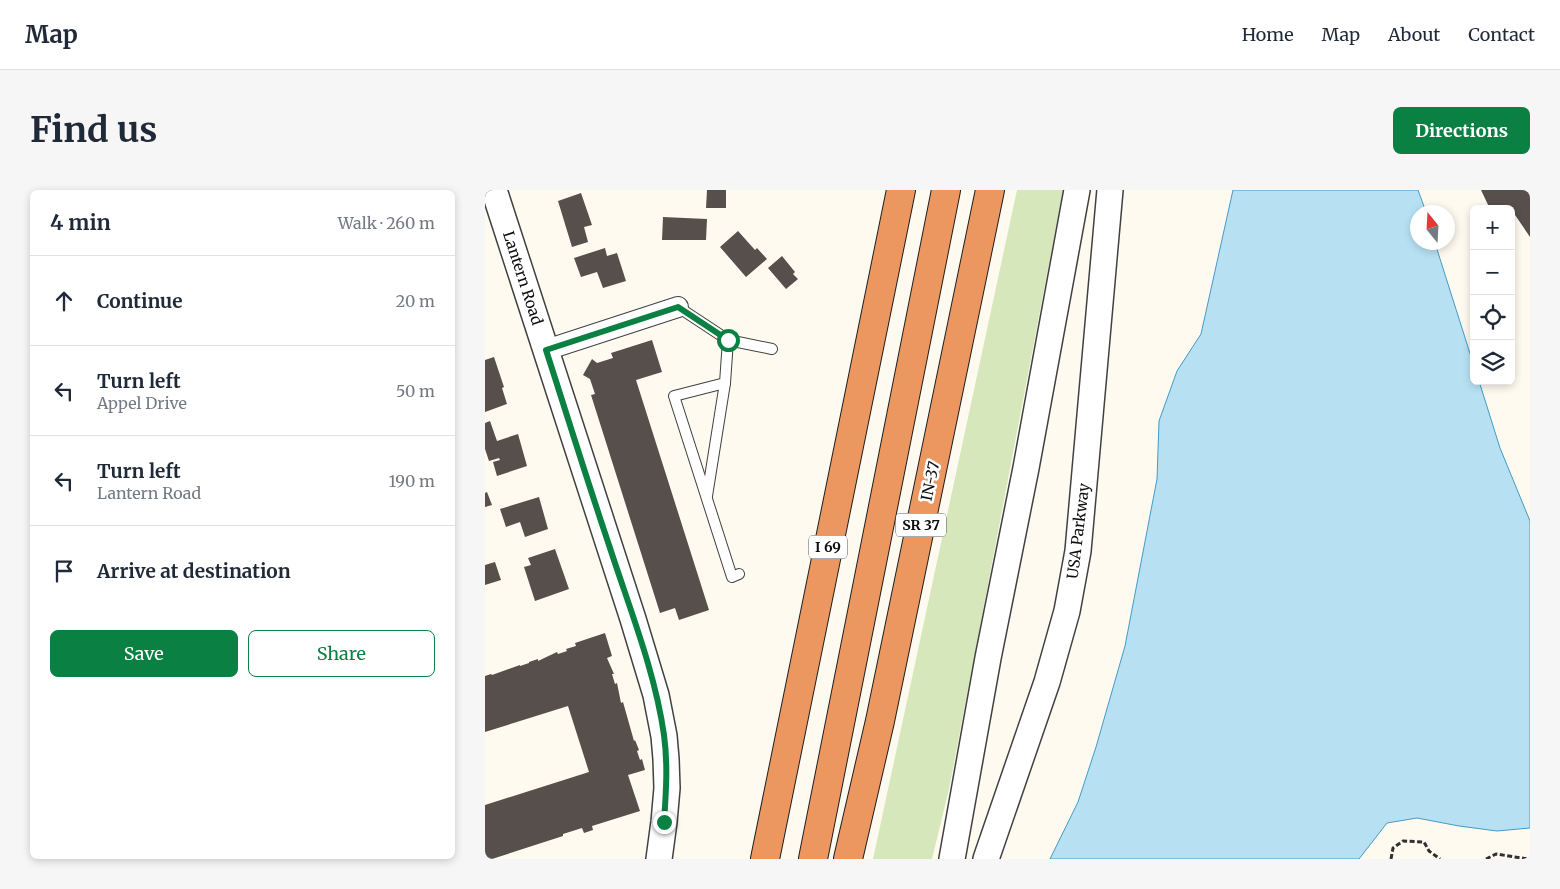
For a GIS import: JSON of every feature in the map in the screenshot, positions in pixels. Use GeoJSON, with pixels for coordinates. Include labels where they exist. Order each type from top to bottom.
{"type":"FeatureCollection","features":[{"type":"Feature","properties":{"kind":"highway","name":"I 69"},"geometry":{"type":"LineString","coordinates":[[765,859],[899,190]]}},
{"type":"Feature","properties":{"kind":"highway"},"geometry":{"type":"LineString","coordinates":[[813,859],[947,190]]}},
{"type":"Feature","properties":{"kind":"highway","name":"IN-37"},"geometry":{"type":"LineString","coordinates":[[848,859],[880,720],[990,190]]}},
{"type":"Feature","properties":{"kind":"street"},"geometry":{"type":"LineString","coordinates":[[952,859],[988,658],[1026,468],[1077,190]]}},
{"type":"Feature","properties":{"kind":"street","name":"USA Parkway"},"geometry":{"type":"LineString","coordinates":[[986,859],[1047,682],[1071,591],[1078,551],[1110,190]]}},
{"type":"Feature","properties":{"kind":"street","name":"Lantern Road"},"geometry":{"type":"LineString","coordinates":[[491,192],[546,350],[633,619],[661,714],[667,788],[659,859]]}},
{"type":"Feature","properties":{"kind":"street"},"geometry":{"type":"LineString","coordinates":[[546,350],[678,307]]}},
{"type":"Feature","properties":{"kind":"lane"},"geometry":{"type":"LineString","coordinates":[[678,307],[728,340],[772,349]]}},
{"type":"Feature","properties":{"kind":"lane"},"geometry":{"type":"LineString","coordinates":[[707,499],[725,383],[728,340]]}},
{"type":"Feature","properties":{"kind":"lane"},"geometry":{"type":"LineString","coordinates":[[725,383],[674,396],[732,577],[739,574]]}},
{"type":"Feature","properties":{"kind":"path"},"geometry":{"type":"LineString","coordinates":[[1391,859],[1393,848],[1403,841],[1424,842],[1429,851],[1439,859]]}},
{"type":"Feature","properties":{"kind":"path"},"geometry":{"type":"LineString","coordinates":[[1486,859],[1496,854],[1528,859]]}},
{"type":"Feature","properties":{"kind":"green space"},"geometry":{"type":"Polygon","coordinates":[[[1017,190],[1063,190],[949,789],[932,859],[873,859],[1017,190]]]}},
{"type":"Feature","properties":{"kind":"water"},"geometry":{"type":"Polygon","coordinates":[[[1233,190],[1418,190],[1423,205],[1410,205],[1410,250],[1437,250],[1470,353],[1470,385],[1480,385],[1500,448],[1530,521],[1530,828],[1497,831],[1417,818],[1387,823],[1359,859],[1050,859],[1078,802],[1125,646],[1157,479],[1159,421],[1177,371],[1201,334],[1233,190]]]}},
{"type":"Feature","properties":{"kind":"building"},"geometry":{"type":"Polygon","coordinates":[[[707,190],[726,190],[726,208],[706,208],[707,190]]]}},
{"type":"Feature","properties":{"kind":"building"},"geometry":{"type":"Polygon","coordinates":[[[1481,190],[1530,190],[1530,237],[1515,215],[1515,205],[1488,205],[1481,190]]]}},
{"type":"Feature","properties":{"kind":"building"},"geometry":{"type":"Polygon","coordinates":[[[581,193],[592,225],[584,227],[588,242],[572,247],[558,201],[581,193]]]}},
{"type":"Feature","properties":{"kind":"building"},"geometry":{"type":"Polygon","coordinates":[[[663,217],[707,219],[706,240],[662,240],[663,217]]]}},
{"type":"Feature","properties":{"kind":"building"},"geometry":{"type":"Polygon","coordinates":[[[738,231],[755,250],[757,248],[767,259],[746,277],[720,247],[738,231]]]}},
{"type":"Feature","properties":{"kind":"building"},"geometry":{"type":"Polygon","coordinates":[[[605,248],[607,256],[617,253],[626,281],[603,288],[597,272],[581,277],[574,258],[605,248]]]}},
{"type":"Feature","properties":{"kind":"building"},"geometry":{"type":"Polygon","coordinates":[[[782,256],[795,272],[793,274],[798,279],[786,289],[768,268],[782,256]]]}},
{"type":"Feature","properties":{"kind":"building"},"geometry":{"type":"Polygon","coordinates":[[[652,340],[662,372],[636,380],[709,610],[679,620],[675,608],[660,613],[591,395],[595,394],[590,379],[583,375],[592,359],[597,363],[613,358],[611,353],[652,340]]]}},
{"type":"Feature","properties":{"kind":"building"},"geometry":{"type":"Polygon","coordinates":[[[494,357],[504,387],[502,388],[507,404],[485,412],[485,360],[494,357]]]}},
{"type":"Feature","properties":{"kind":"building"},"geometry":{"type":"Polygon","coordinates":[[[490,421],[497,441],[518,434],[527,466],[497,476],[493,462],[500,460],[499,458],[489,461],[485,449],[485,423],[490,421]]]}},
{"type":"Feature","properties":{"kind":"building"},"geometry":{"type":"Polygon","coordinates":[[[487,492],[492,505],[485,507],[485,493],[487,492]]]}},
{"type":"Feature","properties":{"kind":"building"},"geometry":{"type":"Polygon","coordinates":[[[539,497],[548,529],[525,537],[520,522],[506,527],[500,509],[539,497]]]}},
{"type":"Feature","properties":{"kind":"building"},"geometry":{"type":"Polygon","coordinates":[[[555,549],[569,589],[535,601],[524,567],[531,565],[528,558],[555,549]]]}},
{"type":"Feature","properties":{"kind":"building"},"geometry":{"type":"Polygon","coordinates":[[[495,562],[501,580],[485,585],[485,565],[495,562]]]}},
{"type":"Feature","properties":{"kind":"building"},"geometry":{"type":"Polygon","coordinates":[[[605,633],[612,656],[607,658],[614,674],[612,674],[615,684],[617,683],[621,703],[623,702],[634,741],[639,750],[637,751],[640,760],[642,759],[645,770],[628,775],[640,811],[592,826],[593,830],[584,833],[582,828],[492,859],[485,859],[485,805],[589,772],[568,706],[485,732],[485,676],[538,659],[538,661],[557,652],[558,654],[567,651],[566,649],[576,646],[575,643],[605,633]]]}},
{"type":"Feature","properties":{"kind":"route"},"geometry":{"type":"LineString","coordinates":[[664,822],[667,788],[661,714],[633,619],[546,350],[678,307],[728,340]]}}]}
